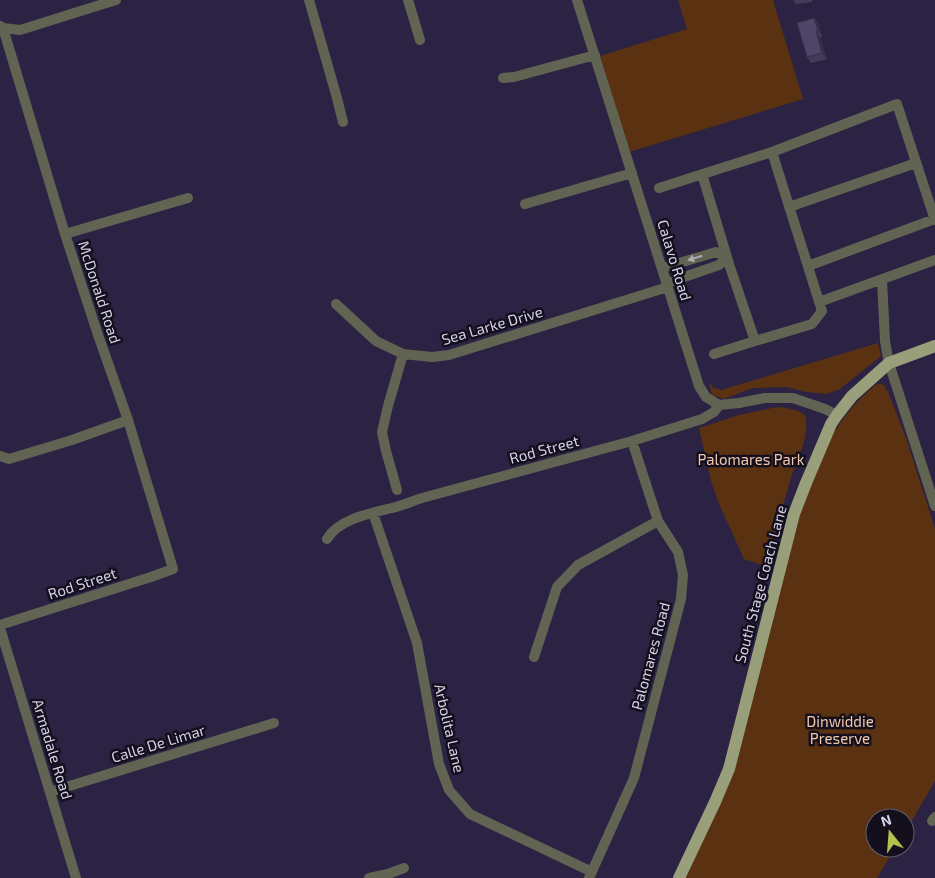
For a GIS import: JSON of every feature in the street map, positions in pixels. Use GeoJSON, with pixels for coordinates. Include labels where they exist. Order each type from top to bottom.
{"type":"FeatureCollection","features":[{"type":"Feature","properties":{"kind":"main road","name":"South Stage Coach Lane"},"geometry":{"type":"LineString","coordinates":[[679,878],[716,802],[729,769],[794,514],[831,424],[852,396],[889,363],[935,346]]}},
{"type":"Feature","properties":{"kind":"street"},"geometry":{"type":"LineString","coordinates":[[1,28],[20,30],[116,0]]}},
{"type":"Feature","properties":{"kind":"street"},"geometry":{"type":"LineString","coordinates":[[309,0],[338,98],[343,122]]}},
{"type":"Feature","properties":{"kind":"street"},"geometry":{"type":"LineString","coordinates":[[408,0],[420,40]]}},
{"type":"Feature","properties":{"kind":"street","name":"Calavo Road"},"geometry":{"type":"LineString","coordinates":[[577,0],[699,386],[706,397],[719,405]]}},
{"type":"Feature","properties":{"kind":"street","name":"McDonald Road"},"geometry":{"type":"LineString","coordinates":[[1,28],[65,234],[128,420],[173,569]]}},
{"type":"Feature","properties":{"kind":"street"},"geometry":{"type":"LineString","coordinates":[[503,78],[594,55]]}},
{"type":"Feature","properties":{"kind":"street"},"geometry":{"type":"LineString","coordinates":[[659,188],[772,152],[897,104],[935,220],[808,266]]}},
{"type":"Feature","properties":{"kind":"street"},"geometry":{"type":"LineString","coordinates":[[714,354],[812,324],[822,310],[772,152]]}},
{"type":"Feature","properties":{"kind":"street"},"geometry":{"type":"LineString","coordinates":[[789,207],[916,163]]}},
{"type":"Feature","properties":{"kind":"street"},"geometry":{"type":"LineString","coordinates":[[525,204],[632,173]]}},
{"type":"Feature","properties":{"kind":"street"},"geometry":{"type":"LineString","coordinates":[[702,174],[755,341]]}},
{"type":"Feature","properties":{"kind":"street"},"geometry":{"type":"LineString","coordinates":[[65,234],[188,198]]}},
{"type":"Feature","properties":{"kind":"street"},"geometry":{"type":"LineString","coordinates":[[663,268],[716,252],[727,256]]}},
{"type":"Feature","properties":{"kind":"street","name":"Sea Larke Drive"},"geometry":{"type":"LineString","coordinates":[[336,304],[376,341],[403,354],[432,357],[449,355],[668,285],[719,265],[727,256]]}},
{"type":"Feature","properties":{"kind":"street"},"geometry":{"type":"LineString","coordinates":[[820,302],[935,260]]}},
{"type":"Feature","properties":{"kind":"street"},"geometry":{"type":"LineString","coordinates":[[882,279],[884,340],[889,363],[935,506]]}},
{"type":"Feature","properties":{"kind":"street"},"geometry":{"type":"LineString","coordinates":[[397,490],[382,432],[403,354]]}},
{"type":"Feature","properties":{"kind":"street"},"geometry":{"type":"LineString","coordinates":[[719,405],[739,404],[765,398],[793,398],[837,415]]}},
{"type":"Feature","properties":{"kind":"street","name":"Rod Street"},"geometry":{"type":"LineString","coordinates":[[327,539],[342,524],[373,513],[632,441],[702,419],[714,412],[719,405]]}},
{"type":"Feature","properties":{"kind":"street"},"geometry":{"type":"LineString","coordinates":[[0,456],[9,459],[72,440],[128,420]]}},
{"type":"Feature","properties":{"kind":"street","name":"Palomares Road"},"geometry":{"type":"LineString","coordinates":[[590,875],[634,778],[681,599],[683,575],[678,552],[658,521],[632,441]]}},
{"type":"Feature","properties":{"kind":"street","name":"Arbolita Lane"},"geometry":{"type":"LineString","coordinates":[[373,513],[416,643],[439,764],[449,790],[470,814],[590,875]]}},
{"type":"Feature","properties":{"kind":"street"},"geometry":{"type":"LineString","coordinates":[[534,657],[557,587],[578,565],[658,521]]}},
{"type":"Feature","properties":{"kind":"street","name":"Rod Street"},"geometry":{"type":"LineString","coordinates":[[0,626],[173,569]]}},
{"type":"Feature","properties":{"kind":"street","name":"Armadale Road"},"geometry":{"type":"LineString","coordinates":[[0,626],[76,878]]}},
{"type":"Feature","properties":{"kind":"street","name":"Calle De Limar"},"geometry":{"type":"LineString","coordinates":[[50,792],[274,723]]}},
{"type":"Feature","properties":{"kind":"street"},"geometry":{"type":"LineString","coordinates":[[369,878],[404,868]]}},
{"type":"Feature","properties":{"kind":"green space"},"geometry":{"type":"Polygon","coordinates":[[[678,0],[773,0],[803,99],[629,152],[600,56],[687,29],[678,0]]]}},
{"type":"Feature","properties":{"kind":"green space"},"geometry":{"type":"Polygon","coordinates":[[[878,343],[881,356],[840,389],[827,394],[786,387],[753,388],[724,399],[712,395],[709,383],[714,388],[721,390],[878,343]]]}},
{"type":"Feature","properties":{"kind":"green space","name":"Dinwiddie Preserve"},"geometry":{"type":"Polygon","coordinates":[[[875,385],[884,385],[888,392],[907,441],[935,529],[935,781],[915,815],[915,808],[865,808],[865,858],[889,858],[877,878],[683,878],[733,761],[793,529],[829,439],[855,404],[875,385]]]}},
{"type":"Feature","properties":{"kind":"green space","name":"Palomares Park"},"geometry":{"type":"Polygon","coordinates":[[[777,407],[792,409],[805,415],[806,431],[775,534],[768,567],[744,559],[719,504],[711,481],[699,428],[739,415],[777,407]]]}},
{"type":"Feature","properties":{"kind":"building"},"geometry":{"type":"Polygon","coordinates":[[[814,18],[822,53],[807,57],[797,23],[814,18]]]}}]}
